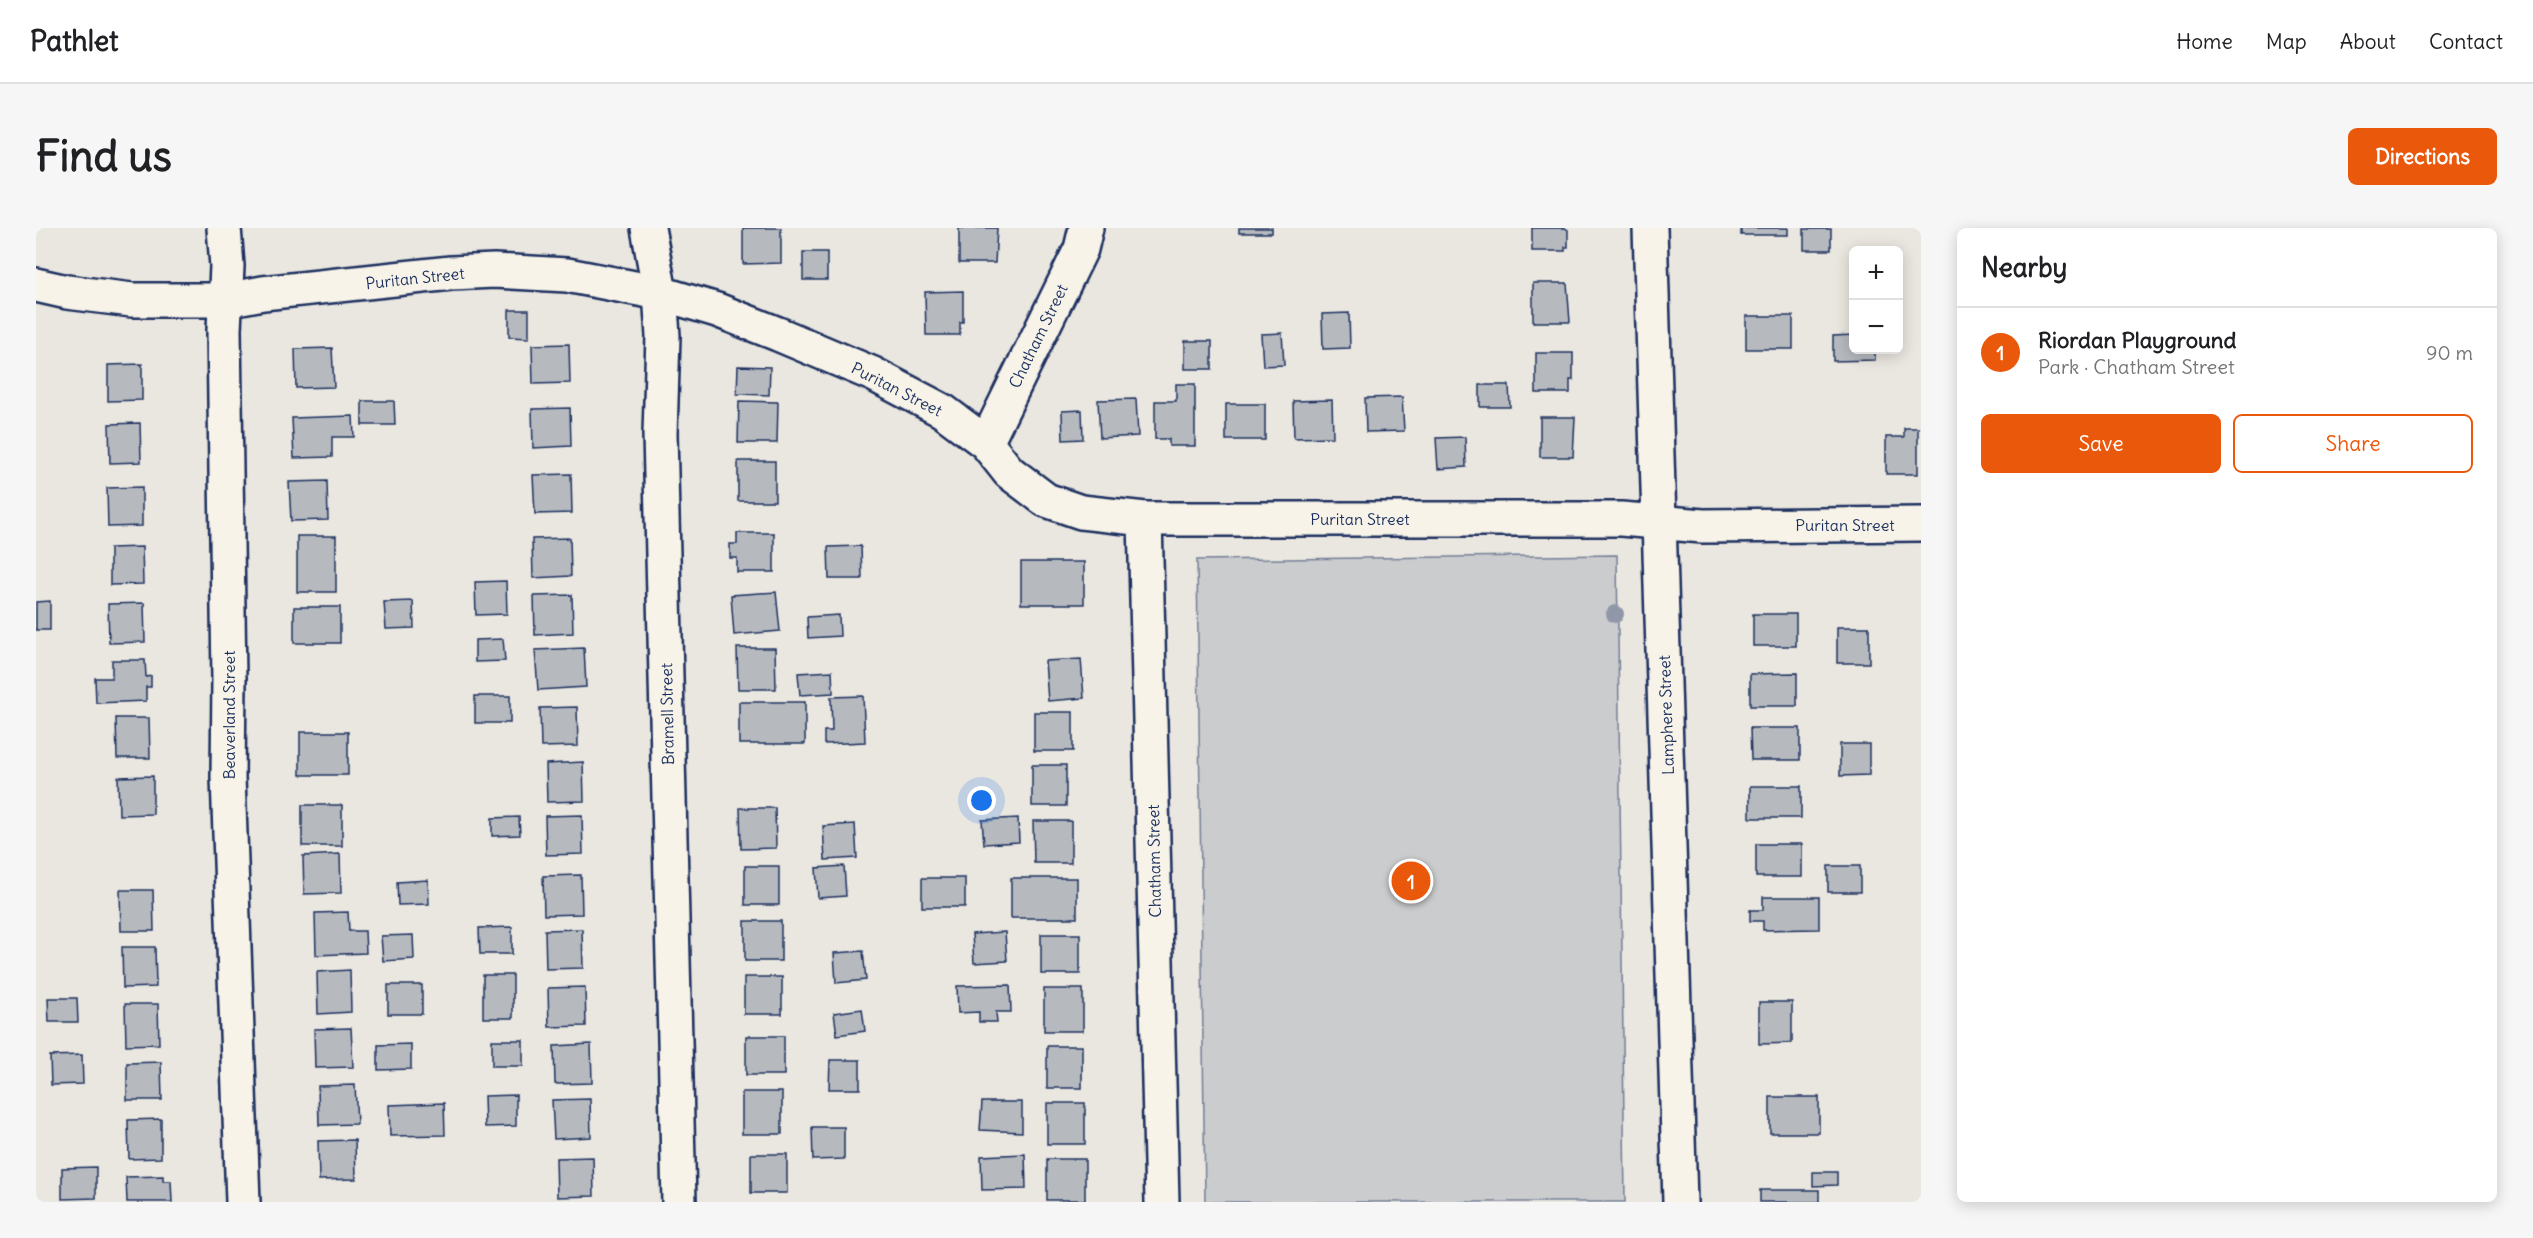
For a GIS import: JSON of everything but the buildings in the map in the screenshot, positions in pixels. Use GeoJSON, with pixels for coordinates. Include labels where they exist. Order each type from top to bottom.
{"type":"FeatureCollection","features":[{"type":"Feature","properties":{"kind":"street","name":"Beaverland Street"},"geometry":{"type":"LineString","coordinates":[[224,228],[227,266],[224,330],[229,680],[228,777],[243,1202]]}},
{"type":"Feature","properties":{"kind":"street","name":"Bramell Street"},"geometry":{"type":"LineString","coordinates":[[648,228],[660,293],[663,336],[660,434],[679,1202]]}},
{"type":"Feature","properties":{"kind":"street","name":"Chatham Street"},"geometry":{"type":"LineString","coordinates":[[986,443],[1081,249],[1086,228]]}},
{"type":"Feature","properties":{"kind":"street","name":"Lamphere Street"},"geometry":{"type":"LineString","coordinates":[[1650,228],[1680,1202]]}},
{"type":"Feature","properties":{"kind":"street","name":"Puritan Street"},"geometry":{"type":"LineString","coordinates":[[36,285],[67,292],[132,300],[226,300],[263,293],[451,273],[494,271],[567,275],[660,293],[717,310],[873,374],[943,411],[986,443],[1010,472],[1046,500],[1081,512],[1145,519],[1621,519],[1703,526],[1921,524]]}},
{"type":"Feature","properties":{"kind":"street","name":"Chatham Street"},"geometry":{"type":"LineString","coordinates":[[1145,519],[1162,1202]]}},
{"type":"Feature","properties":{"kind":"shaded area"},"geometry":{"type":"Polygon","coordinates":[[[1617,555],[1625,1202],[1205,1202],[1197,560],[1617,555]]]}},
{"type":"Feature","properties":{"kind":"place","name":"Riordan Playground"},"geometry":{"type":"Point","coordinates":[1411,881]}}]}
